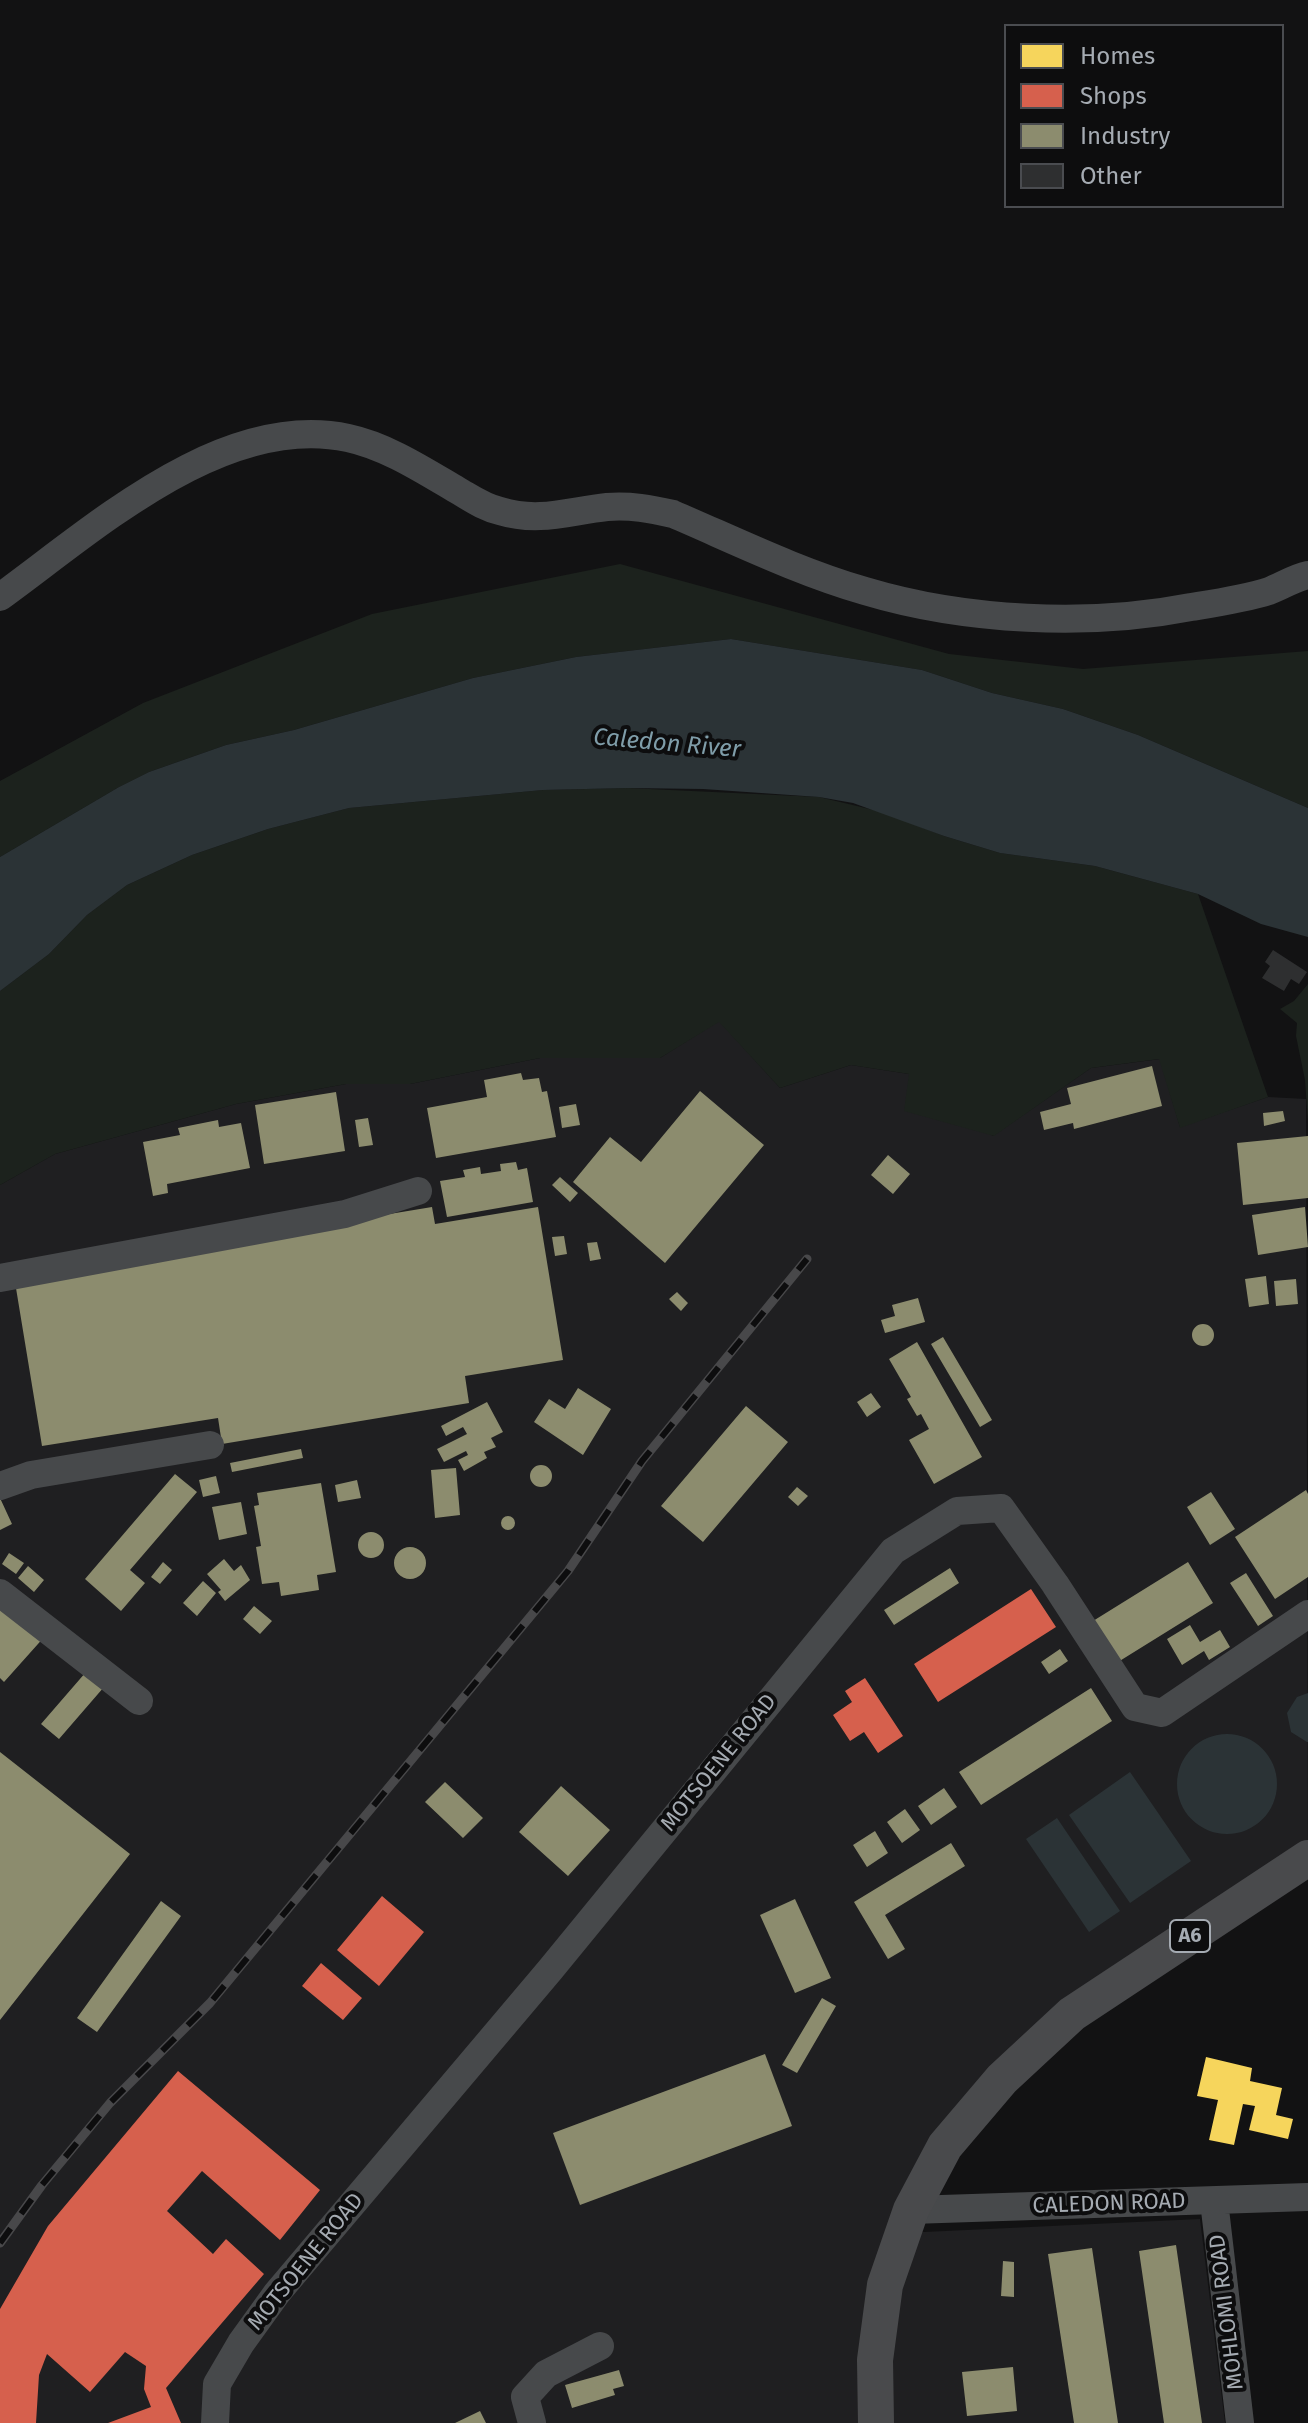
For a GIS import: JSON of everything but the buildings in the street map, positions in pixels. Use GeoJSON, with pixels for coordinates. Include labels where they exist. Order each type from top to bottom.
{"type":"FeatureCollection","features":[{"type":"Feature","properties":{"kind":"main road","name":"A6"},"geometry":{"type":"LineString","coordinates":[[876,2423],[875,2360],[885,2285],[911,2210],[945,2146],[1002,2079],[1072,2014],[1308,1858]]}},
{"type":"Feature","properties":{"kind":"street"},"geometry":{"type":"LineString","coordinates":[[0,597],[156,484],[196,463],[250,442],[315,435],[346,438],[382,449],[476,503],[500,512],[557,517],[606,507],[650,508],[673,514],[810,573],[866,592],[933,608],[1034,617],[1114,617],[1188,608],[1269,591],[1308,575]]}},
{"type":"Feature","properties":{"kind":"street"},"geometry":{"type":"LineString","coordinates":[[0,1278],[345,1214],[418,1191]]}},
{"type":"Feature","properties":{"kind":"street"},"geometry":{"type":"LineString","coordinates":[[0,1486],[31,1475],[210,1445]]}},
{"type":"Feature","properties":{"kind":"street","name":"MOTSOENE ROAD"},"geometry":{"type":"LineString","coordinates":[[215,2423],[217,2384],[241,2343],[277,2293],[550,1970],[893,1551],[957,1511],[1001,1508],[1135,1707],[1162,1713],[1308,1614]]}},
{"type":"Feature","properties":{"kind":"street"},"geometry":{"type":"LineString","coordinates":[[0,1593],[139,1701]]}},
{"type":"Feature","properties":{"kind":"street","name":"CALEDON ROAD"},"geometry":{"type":"LineString","coordinates":[[911,2210],[1308,2197]]}},
{"type":"Feature","properties":{"kind":"street","name":"MOHLOMI ROAD"},"geometry":{"type":"LineString","coordinates":[[1214,2201],[1240,2423]]}},
{"type":"Feature","properties":{"kind":"street"},"geometry":{"type":"LineString","coordinates":[[532,2423],[525,2397],[546,2374],[600,2346]]}},
{"type":"Feature","properties":{"kind":"shaded area"},"geometry":{"type":"Polygon","coordinates":[[[620,564],[949,654],[1083,669],[1308,651],[1308,808],[1138,735],[1063,709],[992,693],[922,670],[731,639],[576,657],[473,678],[294,730],[226,745],[149,772],[0,857],[0,781],[143,703],[372,614],[620,564]]]}},
{"type":"Feature","properties":{"kind":"shaded area"},"geometry":{"type":"Polygon","coordinates":[[[628,788],[819,797],[882,812],[1000,853],[1095,866],[1198,894],[1268,1097],[1180,1128],[1159,1059],[1091,1068],[994,1136],[904,1111],[909,1074],[851,1065],[780,1088],[719,1022],[660,1058],[540,1058],[410,1084],[346,1084],[236,1104],[55,1154],[0,1185],[0,991],[49,954],[87,915],[127,885],[192,855],[268,829],[349,808],[543,790],[628,788]]]}},
{"type":"Feature","properties":{"kind":"shaded area"},"geometry":{"type":"Polygon","coordinates":[[[1308,984],[1308,1122],[1305,1080],[1296,1036],[1297,1023],[1280,1009],[1294,1001],[1308,984]]]}},
{"type":"Feature","properties":{"kind":"shaded area"},"geometry":{"type":"Polygon","coordinates":[[[719,1021],[780,1088],[851,1065],[909,1074],[993,1136],[1091,1068],[1160,1059],[1180,1127],[1268,1097],[1306,1099],[1308,1858],[1002,2079],[903,2233],[1200,2219],[1225,2423],[0,2423],[0,1185],[55,1154],[236,1104],[346,1084],[410,1084],[540,1058],[660,1058],[719,1021]]]}},
{"type":"Feature","properties":{"kind":"water","name":"Caledon River"},"geometry":{"type":"Polygon","coordinates":[[[731,639],[922,670],[992,693],[1063,709],[1138,735],[1308,808],[1308,937],[1261,924],[1198,894],[1095,866],[1000,853],[853,803],[819,797],[703,789],[543,790],[349,808],[268,829],[192,855],[127,885],[87,915],[49,954],[0,991],[0,857],[149,772],[226,745],[294,730],[473,678],[576,657],[731,639]]]}},
{"type":"Feature","properties":{"kind":"water"},"geometry":{"type":"Polygon","coordinates":[[[1308,1693],[1307,1742],[1291,1732],[1287,1713],[1297,1697],[1308,1693]]]}},
{"type":"Feature","properties":{"kind":"water"},"geometry":{"type":"Polygon","coordinates":[[[1227,1734],[1255,1742],[1269,1756],[1277,1784],[1269,1812],[1255,1826],[1227,1834],[1199,1826],[1185,1812],[1177,1784],[1185,1756],[1199,1742],[1227,1734]]]}},
{"type":"Feature","properties":{"kind":"water"},"geometry":{"type":"Polygon","coordinates":[[[1130,1772],[1191,1861],[1130,1903],[1069,1815],[1130,1772]]]}},
{"type":"Feature","properties":{"kind":"water"},"geometry":{"type":"Polygon","coordinates":[[[1057,1818],[1120,1911],[1089,1932],[1026,1839],[1057,1818]]]}},
{"type":"Feature","properties":{"kind":"railway"},"geometry":{"type":"LineString","coordinates":[[0,2243],[42,2185],[110,2103],[210,2003],[568,1571],[642,1461],[807,1259]]}}]}
